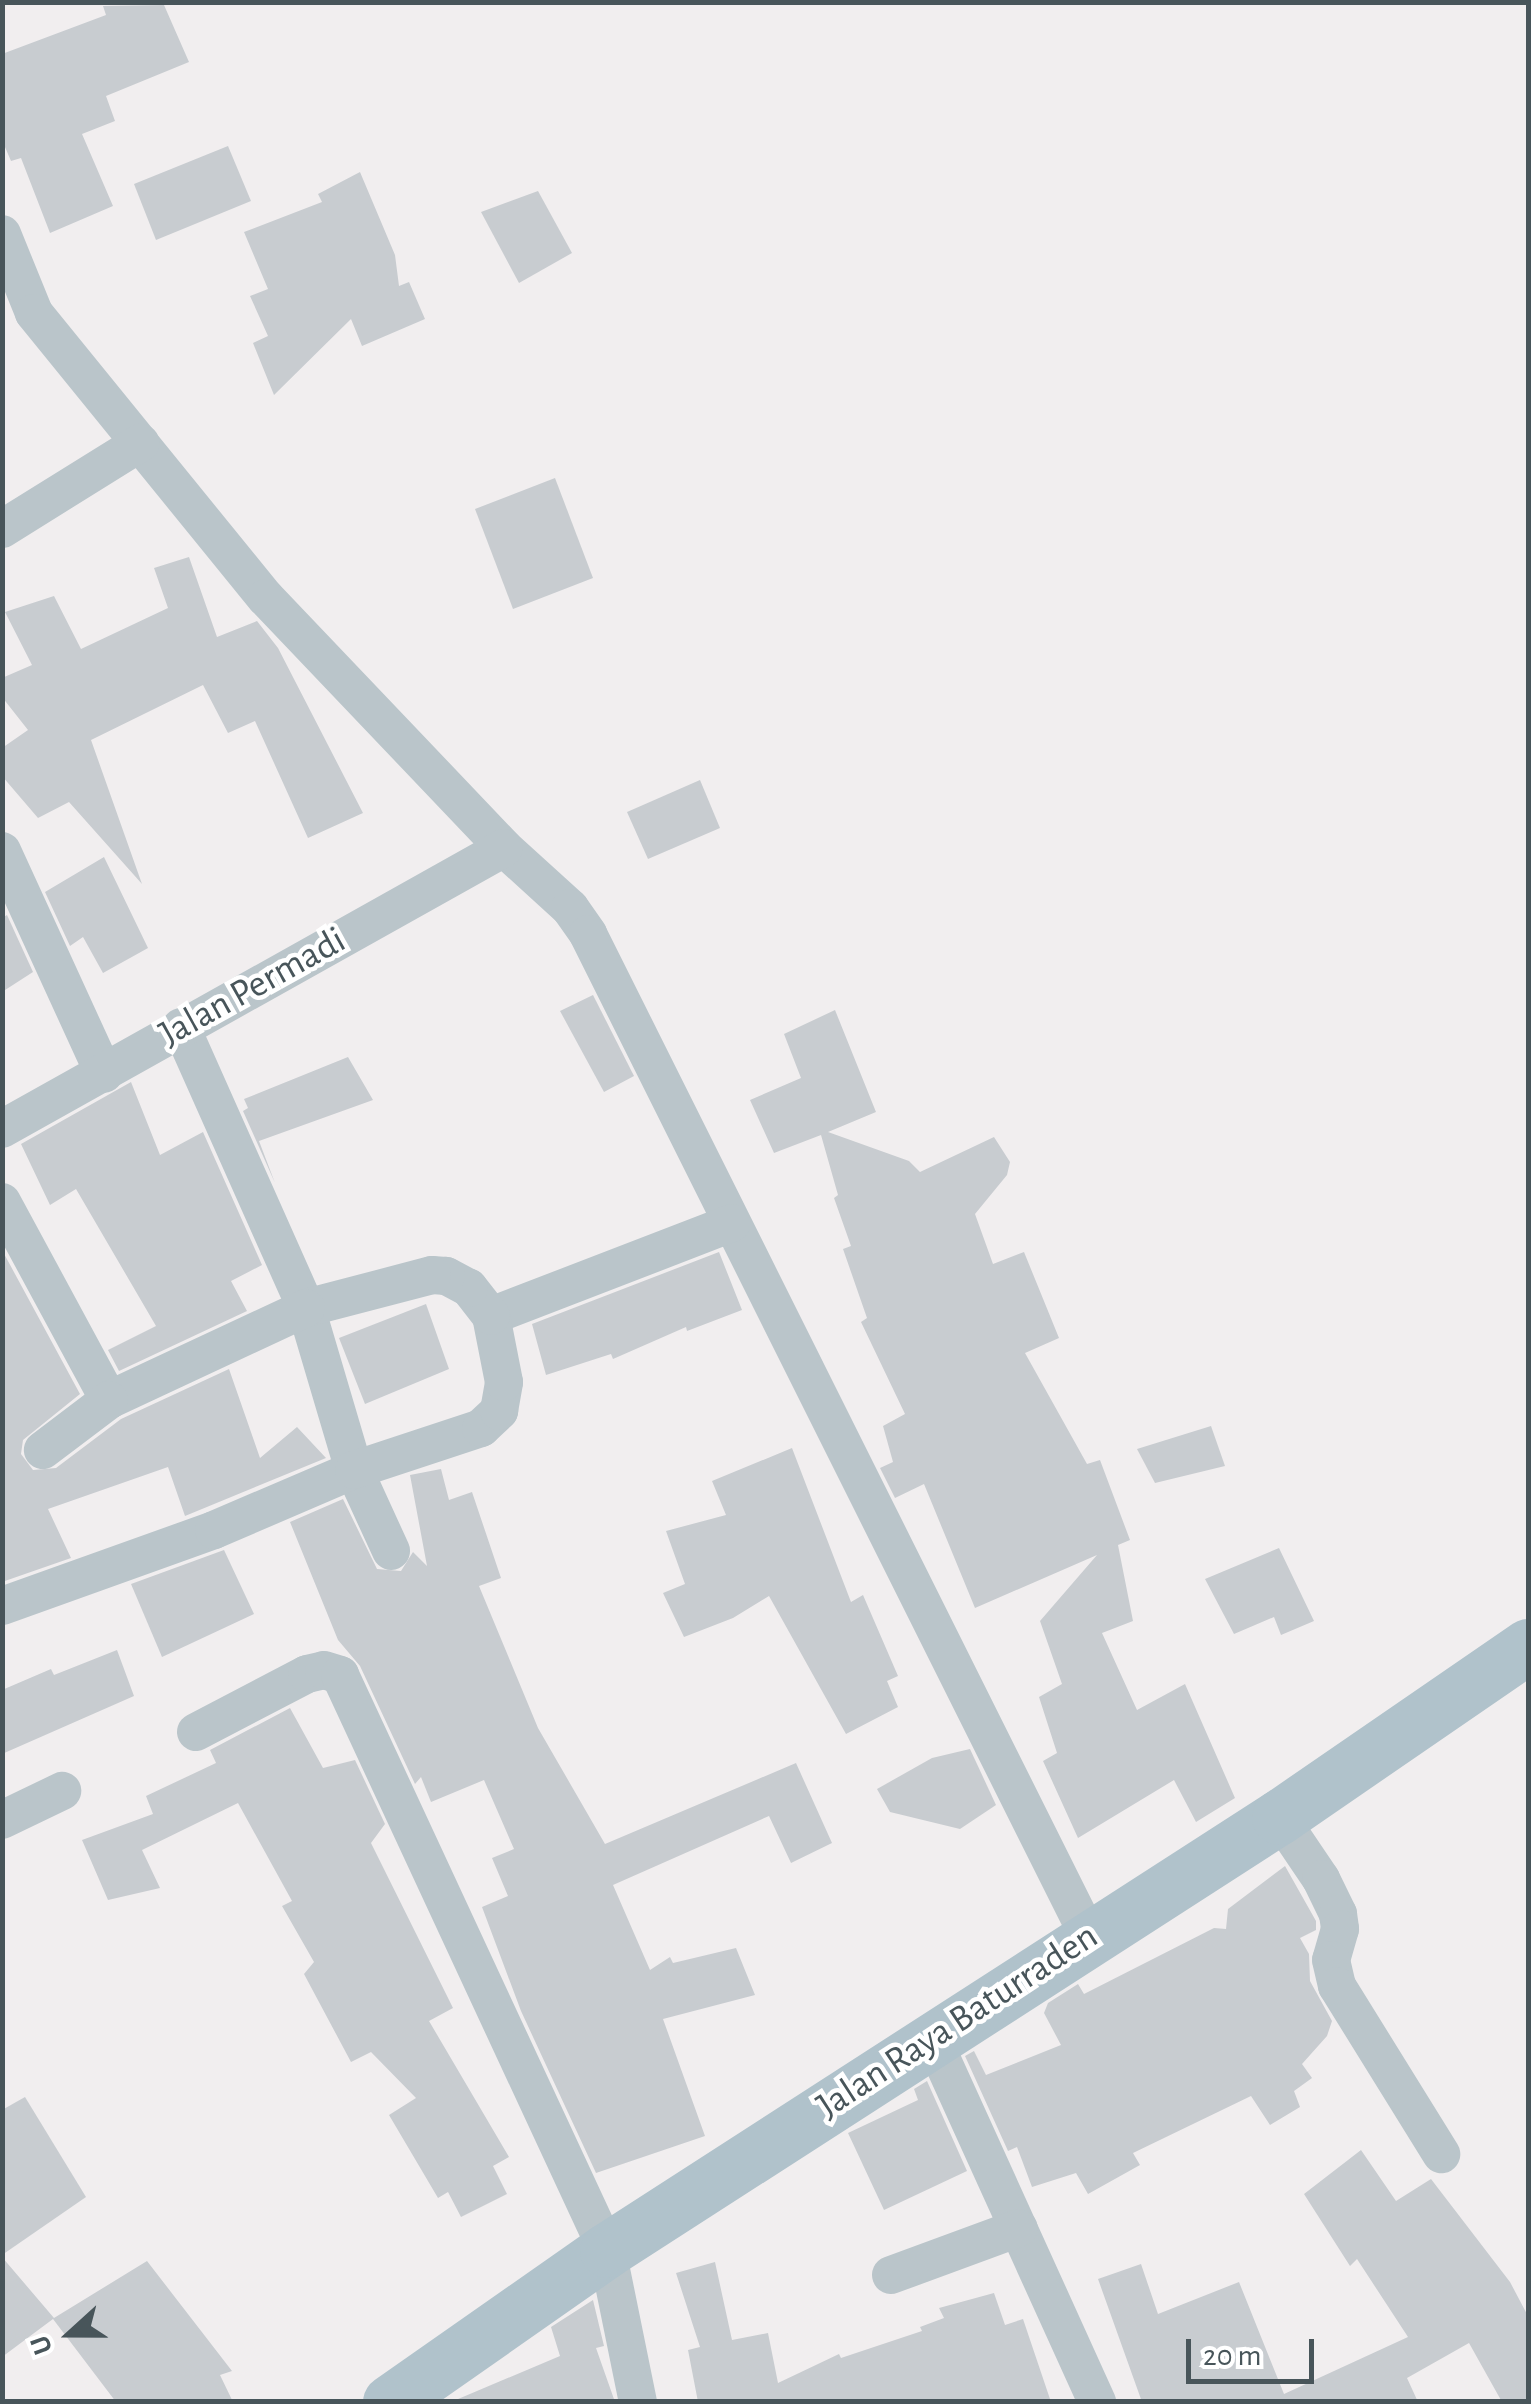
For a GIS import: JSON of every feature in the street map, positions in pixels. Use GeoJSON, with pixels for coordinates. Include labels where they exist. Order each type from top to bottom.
{"type":"FeatureCollection","features":[{"type":"Feature","properties":{"kind":"main road","name":"Jalan Raya Baturraden"},"geometry":{"type":"LineString","coordinates":[[390,2402],[607,2250],[1279,1817],[1528,1646]]}},
{"type":"Feature","properties":{"kind":"street"},"geometry":{"type":"LineString","coordinates":[[2,234],[18,322],[140,443],[266,598],[504,848],[570,908],[588,934],[1089,1937]]}},
{"type":"Feature","properties":{"kind":"street"},"geometry":{"type":"LineString","coordinates":[[2,529],[140,443]]}},
{"type":"Feature","properties":{"kind":"street","name":"Jalan Permadi"},"geometry":{"type":"LineString","coordinates":[[2,1128],[504,848]]}},
{"type":"Feature","properties":{"kind":"street"},"geometry":{"type":"LineString","coordinates":[[2,851],[104,1074]]}},
{"type":"Feature","properties":{"kind":"street"},"geometry":{"type":"LineString","coordinates":[[180,1027],[306,1308],[354,1470],[390,1551]]}},
{"type":"Feature","properties":{"kind":"street"},"geometry":{"type":"LineString","coordinates":[[2,1202],[109,1400]]}},
{"type":"Feature","properties":{"kind":"street"},"geometry":{"type":"LineString","coordinates":[[491,1316],[732,1224]]}},
{"type":"Feature","properties":{"kind":"street"},"geometry":{"type":"LineString","coordinates":[[2,1606],[214,1530],[354,1470],[481,1428],[499,1410],[504,1382],[491,1316],[469,1288],[446,1276],[432,1275],[306,1308],[109,1400],[44,1450]]}},
{"type":"Feature","properties":{"kind":"street"},"geometry":{"type":"LineString","coordinates":[[196,1732],[307,1674],[324,1670],[340,1675],[607,2250],[638,2402]]}},
{"type":"Feature","properties":{"kind":"street"},"geometry":{"type":"LineString","coordinates":[[2,1820],[62,1791]]}},
{"type":"Feature","properties":{"kind":"street"},"geometry":{"type":"LineString","coordinates":[[1279,1817],[1321,1880],[1338,1914],[1340,1929],[1332,1960],[1336,1986],[1441,2154]]}},
{"type":"Feature","properties":{"kind":"street"},"geometry":{"type":"LineString","coordinates":[[932,2038],[1098,2402]]}},
{"type":"Feature","properties":{"kind":"street"},"geometry":{"type":"LineString","coordinates":[[891,2275],[1018,2228]]}},
{"type":"Feature","properties":{"kind":"building"},"geometry":{"type":"Polygon","coordinates":[[[164,5],[189,62],[106,96],[115,121],[82,134],[113,206],[50,233],[21,158],[11,161],[2,140],[2,54],[106,15],[103,6],[164,5]]]}},
{"type":"Feature","properties":{"kind":"building"},"geometry":{"type":"Polygon","coordinates":[[[228,146],[251,201],[156,240],[134,184],[228,146]]]}},
{"type":"Feature","properties":{"kind":"building"},"geometry":{"type":"Polygon","coordinates":[[[360,172],[395,255],[399,286],[409,282],[425,319],[362,346],[351,319],[274,395],[253,343],[268,336],[250,296],[268,289],[244,232],[322,202],[318,194],[360,172]]]}},
{"type":"Feature","properties":{"kind":"building"},"geometry":{"type":"Polygon","coordinates":[[[538,191],[572,253],[519,283],[481,212],[538,191]]]}},
{"type":"Feature","properties":{"kind":"building"},"geometry":{"type":"Polygon","coordinates":[[[555,478],[593,578],[513,609],[475,509],[555,478]]]}},
{"type":"Feature","properties":{"kind":"building"},"geometry":{"type":"Polygon","coordinates":[[[189,557],[217,637],[257,621],[278,648],[363,813],[308,838],[255,721],[228,733],[203,685],[91,740],[142,884],[69,802],[38,818],[2,776],[2,748],[28,730],[2,697],[2,678],[32,665],[5,612],[54,596],[81,649],[168,608],[154,568],[189,557]]]}},
{"type":"Feature","properties":{"kind":"building"},"geometry":{"type":"Polygon","coordinates":[[[700,780],[720,828],[648,859],[627,812],[700,780]]]}},
{"type":"Feature","properties":{"kind":"building"},"geometry":{"type":"Polygon","coordinates":[[[104,857],[148,948],[103,973],[83,937],[70,946],[45,892],[104,857]]]}},
{"type":"Feature","properties":{"kind":"building"},"geometry":{"type":"Polygon","coordinates":[[[7,915],[33,972],[2,992],[2,918],[7,915]]]}},
{"type":"Feature","properties":{"kind":"building"},"geometry":{"type":"Polygon","coordinates":[[[593,995],[634,1076],[604,1092],[560,1011],[593,995]]]}},
{"type":"Feature","properties":{"kind":"building"},"geometry":{"type":"Polygon","coordinates":[[[835,1010],[876,1112],[828,1132],[909,1161],[920,1172],[994,1137],[1010,1162],[1007,1175],[975,1214],[993,1264],[1024,1252],[1059,1338],[1025,1353],[1087,1464],[1100,1460],[1130,1540],[1118,1545],[1133,1621],[1102,1633],[1137,1710],[1185,1684],[1235,1798],[1196,1822],[1174,1780],[1078,1838],[1043,1761],[1057,1753],[1039,1697],[1062,1684],[1040,1621],[1097,1555],[975,1608],[924,1484],[895,1498],[880,1468],[893,1462],[883,1426],[905,1414],[861,1322],[867,1318],[843,1249],[851,1246],[834,1198],[838,1195],[821,1135],[774,1153],[750,1100],[801,1078],[784,1034],[835,1010]]]}},
{"type":"Feature","properties":{"kind":"building"},"geometry":{"type":"Polygon","coordinates":[[[348,1057],[373,1100],[259,1141],[275,1183],[243,1111],[248,1108],[244,1099],[348,1057]]]}},
{"type":"Feature","properties":{"kind":"building"},"geometry":{"type":"Polygon","coordinates":[[[131,1082],[160,1155],[203,1132],[262,1265],[231,1281],[247,1311],[119,1371],[108,1350],[156,1326],[76,1189],[50,1205],[21,1144],[131,1082]]]}},
{"type":"Feature","properties":{"kind":"building"},"geometry":{"type":"Polygon","coordinates":[[[2,1250],[80,1394],[23,1440],[21,1454],[33,1470],[56,1468],[121,1419],[229,1369],[260,1458],[297,1427],[326,1458],[185,1516],[168,1467],[48,1509],[71,1558],[2,1582],[2,1250]]]}},
{"type":"Feature","properties":{"kind":"building"},"geometry":{"type":"Polygon","coordinates":[[[719,1252],[742,1310],[687,1331],[686,1327],[613,1359],[611,1354],[546,1375],[532,1324],[719,1252]]]}},
{"type":"Feature","properties":{"kind":"building"},"geometry":{"type":"Polygon","coordinates":[[[426,1304],[449,1369],[365,1404],[339,1338],[426,1304]]]}},
{"type":"Feature","properties":{"kind":"building"},"geometry":{"type":"Polygon","coordinates":[[[1211,1426],[1225,1466],[1155,1483],[1137,1449],[1211,1426]]]}},
{"type":"Feature","properties":{"kind":"building"},"geometry":{"type":"Polygon","coordinates":[[[792,1448],[851,1602],[863,1595],[898,1676],[887,1681],[898,1707],[846,1734],[769,1596],[733,1618],[684,1637],[663,1593],[685,1584],[666,1531],[726,1515],[712,1481],[792,1448]]]}},
{"type":"Feature","properties":{"kind":"building"},"geometry":{"type":"Polygon","coordinates":[[[441,1469],[449,1500],[472,1492],[501,1578],[479,1586],[538,1728],[605,1844],[796,1763],[832,1843],[791,1863],[769,1816],[613,1885],[650,1970],[670,1957],[673,1963],[736,1948],[755,1995],[663,2019],[705,2136],[596,2173],[521,2011],[482,1907],[508,1896],[492,1858],[514,1849],[484,1780],[431,1802],[421,1777],[415,1784],[360,1666],[338,1640],[290,1522],[343,1499],[377,1569],[401,1571],[413,1552],[427,1566],[410,1475],[441,1469]]]}},
{"type":"Feature","properties":{"kind":"building"},"geometry":{"type":"Polygon","coordinates":[[[1279,1548],[1314,1621],[1281,1635],[1274,1617],[1234,1634],[1205,1579],[1279,1548]]]}},
{"type":"Feature","properties":{"kind":"building"},"geometry":{"type":"Polygon","coordinates":[[[224,1550],[254,1614],[162,1657],[131,1584],[224,1550]]]}},
{"type":"Feature","properties":{"kind":"building"},"geometry":{"type":"Polygon","coordinates":[[[117,1650],[134,1696],[2,1754],[2,1690],[51,1669],[54,1675],[117,1650]]]}},
{"type":"Feature","properties":{"kind":"building"},"geometry":{"type":"Polygon","coordinates":[[[290,1708],[323,1768],[355,1760],[385,1824],[371,1843],[453,2008],[429,2021],[509,2157],[493,2166],[507,2194],[461,2217],[448,2192],[438,2198],[389,2115],[416,2098],[371,2052],[351,2062],[304,1974],[314,1962],[282,1906],[292,1901],[238,1803],[142,1850],[160,1888],[108,1900],[82,1840],[153,1814],[146,1796],[216,1763],[210,1750],[290,1708]]]}},
{"type":"Feature","properties":{"kind":"building"},"geometry":{"type":"Polygon","coordinates":[[[970,1749],[996,1805],[960,1829],[890,1812],[877,1789],[932,1758],[970,1749]]]}},
{"type":"Feature","properties":{"kind":"building"},"geometry":{"type":"Polygon","coordinates":[[[1285,1866],[1316,1921],[1316,1930],[1300,1938],[1309,1954],[1310,1981],[1332,2021],[1327,2036],[1302,2064],[1312,2078],[1294,2091],[1300,2107],[1270,2125],[1251,2096],[1133,2153],[1140,2165],[1088,2194],[1076,2173],[1032,2187],[1017,2147],[1008,2151],[965,2056],[974,2051],[986,2075],[1061,2045],[1044,2013],[1048,2003],[1078,1984],[1084,1994],[1214,1928],[1226,1929],[1228,1909],[1285,1866]]]}},
{"type":"Feature","properties":{"kind":"building"},"geometry":{"type":"Polygon","coordinates":[[[927,2081],[967,2171],[884,2210],[848,2133],[918,2100],[914,2089],[927,2081]]]}},
{"type":"Feature","properties":{"kind":"building"},"geometry":{"type":"Polygon","coordinates":[[[25,2097],[86,2197],[2,2255],[2,2110],[25,2097]]]}},
{"type":"Feature","properties":{"kind":"building"},"geometry":{"type":"Polygon","coordinates":[[[1361,2150],[1396,2201],[1431,2179],[1510,2282],[1528,2316],[1528,2402],[1502,2402],[1469,2343],[1407,2378],[1418,2402],[1142,2402],[1098,2279],[1141,2264],[1158,2314],[1239,2282],[1284,2394],[1408,2337],[1357,2259],[1350,2266],[1304,2194],[1361,2150]]]}},
{"type":"Feature","properties":{"kind":"building"},"geometry":{"type":"Polygon","coordinates":[[[2,2257],[54,2318],[147,2261],[232,2371],[220,2375],[233,2402],[116,2402],[53,2319],[2,2357],[2,2257]]]}},
{"type":"Feature","properties":{"kind":"building"},"geometry":{"type":"Polygon","coordinates":[[[715,2262],[732,2340],[768,2333],[778,2383],[839,2354],[841,2358],[922,2331],[920,2327],[944,2318],[939,2308],[994,2293],[1005,2325],[1023,2319],[1051,2402],[698,2402],[688,2350],[700,2347],[676,2273],[715,2262]]]}},
{"type":"Feature","properties":{"kind":"building"},"geometry":{"type":"Polygon","coordinates":[[[593,2300],[604,2346],[596,2348],[615,2402],[451,2402],[560,2356],[551,2327],[593,2300]]]}}]}
